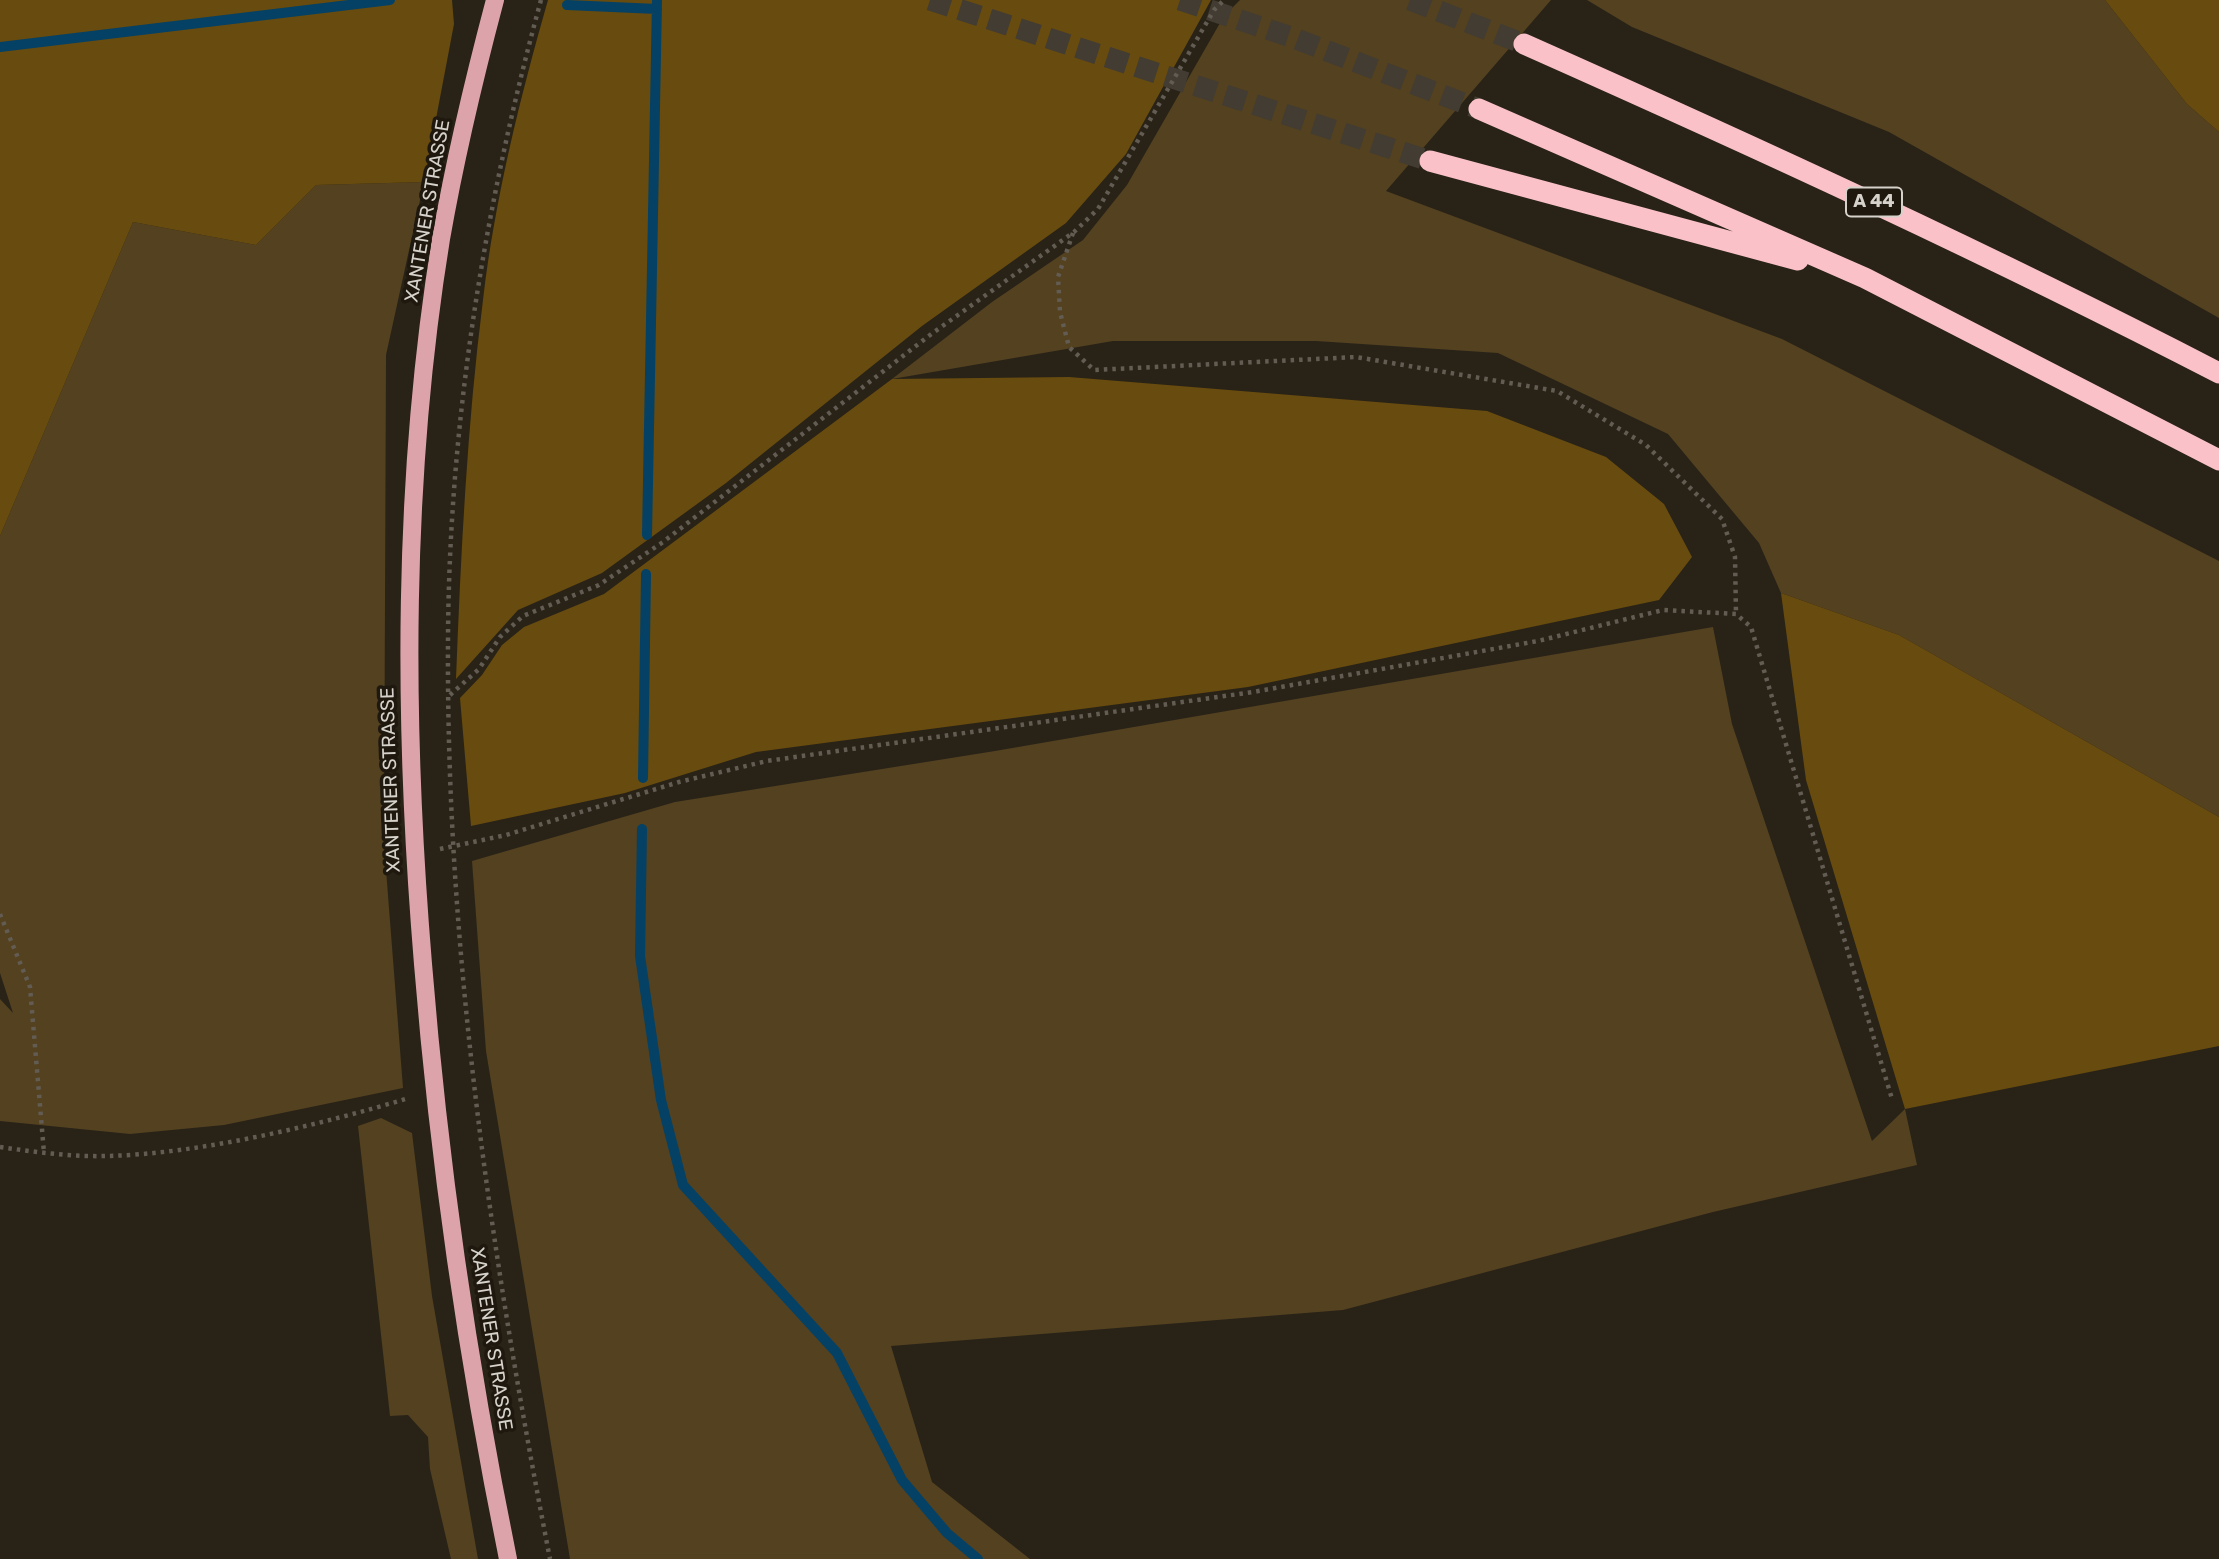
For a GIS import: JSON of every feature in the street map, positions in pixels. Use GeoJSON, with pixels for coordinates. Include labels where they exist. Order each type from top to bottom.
{"type":"FeatureCollection","features":[{"type":"Feature","properties":{"kind":"highway","name":"A 44"},"geometry":{"type":"LineString","coordinates":[[1524,44],[1787,161],[2051,286],[2219,373]]}},
{"type":"Feature","properties":{"kind":"highway"},"geometry":{"type":"LineString","coordinates":[[1479,108],[1865,278],[2219,460]]}},
{"type":"Feature","properties":{"kind":"highway"},"geometry":{"type":"LineString","coordinates":[[1430,162],[1865,278]]}},
{"type":"Feature","properties":{"kind":"main road","name":"XANTENER STRASSE"},"geometry":{"type":"LineString","coordinates":[[495,0],[469,99],[442,239],[427,345],[416,458],[408,625],[408,712],[414,850],[433,1091],[461,1295],[508,1559]]}},
{"type":"Feature","properties":{"kind":"path"},"geometry":{"type":"LineString","coordinates":[[541,0],[494,190],[467,372],[456,479],[448,639],[460,954],[497,1255],[550,1559]]}},
{"type":"Feature","properties":{"kind":"path"},"geometry":{"type":"LineString","coordinates":[[449,695],[479,669],[500,637],[523,616],[599,585],[663,542],[856,391],[1074,232],[1098,209],[1214,10],[1224,0]]}},
{"type":"Feature","properties":{"kind":"path"},"geometry":{"type":"LineString","coordinates":[[1074,232],[1058,277],[1060,312],[1069,347],[1094,370],[1356,357],[1557,391],[1646,445],[1722,519],[1735,557],[1736,614]]}},
{"type":"Feature","properties":{"kind":"path"},"geometry":{"type":"LineString","coordinates":[[454,848],[576,815],[679,782],[767,761],[1267,689],[1538,641],[1663,610],[1736,614],[1751,627],[1892,1099]]}},
{"type":"Feature","properties":{"kind":"path"},"geometry":{"type":"LineString","coordinates":[[0,914],[30,987],[44,1153]]}},
{"type":"Feature","properties":{"kind":"path"},"geometry":{"type":"LineString","coordinates":[[0,1147],[105,1157],[174,1150],[356,1114],[433,1091]]}},
{"type":"Feature","properties":{"kind":"shaded area"},"geometry":{"type":"Polygon","coordinates":[[[0,0],[452,0],[454,24],[424,182],[316,185],[256,245],[133,222],[0,536],[0,0]]]}},
{"type":"Feature","properties":{"kind":"shaded area"},"geometry":{"type":"Polygon","coordinates":[[[548,0],[1211,0],[1126,154],[1066,223],[922,326],[726,483],[602,573],[518,610],[456,679],[469,442],[488,262],[510,148],[548,0]]]}},
{"type":"Feature","properties":{"kind":"shaded area"},"geometry":{"type":"Polygon","coordinates":[[[1240,0],[1551,0],[1386,191],[1782,339],[2219,561],[2219,817],[1899,635],[1781,593],[1759,543],[1668,434],[1498,353],[1316,341],[1113,341],[892,379],[992,302],[1083,240],[1127,185],[1224,16],[1240,0]]]}},
{"type":"Feature","properties":{"kind":"shaded area"},"geometry":{"type":"Polygon","coordinates":[[[1587,0],[2105,0],[2187,104],[2219,132],[2219,318],[1889,132],[1632,27],[1587,0]]]}},
{"type":"Feature","properties":{"kind":"shaded area"},"geometry":{"type":"Polygon","coordinates":[[[2105,0],[2219,0],[2219,132],[2187,104],[2105,0]]]}},
{"type":"Feature","properties":{"kind":"shaded area"},"geometry":{"type":"Polygon","coordinates":[[[424,182],[386,355],[384,844],[403,1088],[224,1125],[130,1134],[0,1121],[0,999],[13,1013],[0,973],[0,536],[133,222],[256,245],[316,185],[424,182]]]}},
{"type":"Feature","properties":{"kind":"shaded area"},"geometry":{"type":"Polygon","coordinates":[[[1069,377],[1487,411],[1606,457],[1664,504],[1692,557],[1659,600],[1248,687],[756,752],[625,793],[471,826],[460,698],[482,675],[502,645],[524,627],[604,594],[892,379],[1069,377]]]}},
{"type":"Feature","properties":{"kind":"shaded area"},"geometry":{"type":"Polygon","coordinates":[[[1781,593],[1899,635],[2219,817],[2219,1046],[1905,1109],[1806,780],[1781,593]]]}},
{"type":"Feature","properties":{"kind":"shaded area"},"geometry":{"type":"Polygon","coordinates":[[[1713,627],[1732,724],[1872,1141],[1905,1109],[1917,1165],[1713,1212],[1343,1310],[891,1346],[932,1482],[1030,1559],[570,1559],[486,1051],[472,861],[675,802],[995,751],[1713,627]]]}},
{"type":"Feature","properties":{"kind":"shaded area"},"geometry":{"type":"Polygon","coordinates":[[[381,1118],[412,1133],[432,1296],[478,1559],[451,1559],[430,1469],[428,1437],[408,1415],[390,1416],[358,1126],[381,1118]]]}},
{"type":"Feature","properties":{"kind":"waterway"},"geometry":{"type":"LineString","coordinates":[[0,47],[390,0]]}},
{"type":"Feature","properties":{"kind":"waterway"},"geometry":{"type":"LineString","coordinates":[[647,535],[657,0]]}},
{"type":"Feature","properties":{"kind":"waterway"},"geometry":{"type":"LineString","coordinates":[[567,5],[657,9]]}},
{"type":"Feature","properties":{"kind":"waterway"},"geometry":{"type":"LineString","coordinates":[[643,778],[646,574]]}},
{"type":"Feature","properties":{"kind":"waterway"},"geometry":{"type":"LineString","coordinates":[[642,829],[640,956],[661,1100],[683,1185],[837,1353],[902,1480],[947,1533],[978,1559]]}},
{"type":"Feature","properties":{"kind":"tunnel"},"geometry":{"type":"LineString","coordinates":[[930,0],[1430,161]]}},
{"type":"Feature","properties":{"kind":"tunnel"},"geometry":{"type":"LineString","coordinates":[[1180,0],[1291,37],[1479,109]]}},
{"type":"Feature","properties":{"kind":"tunnel"},"geometry":{"type":"LineString","coordinates":[[1410,0],[1524,44]]}}]}
